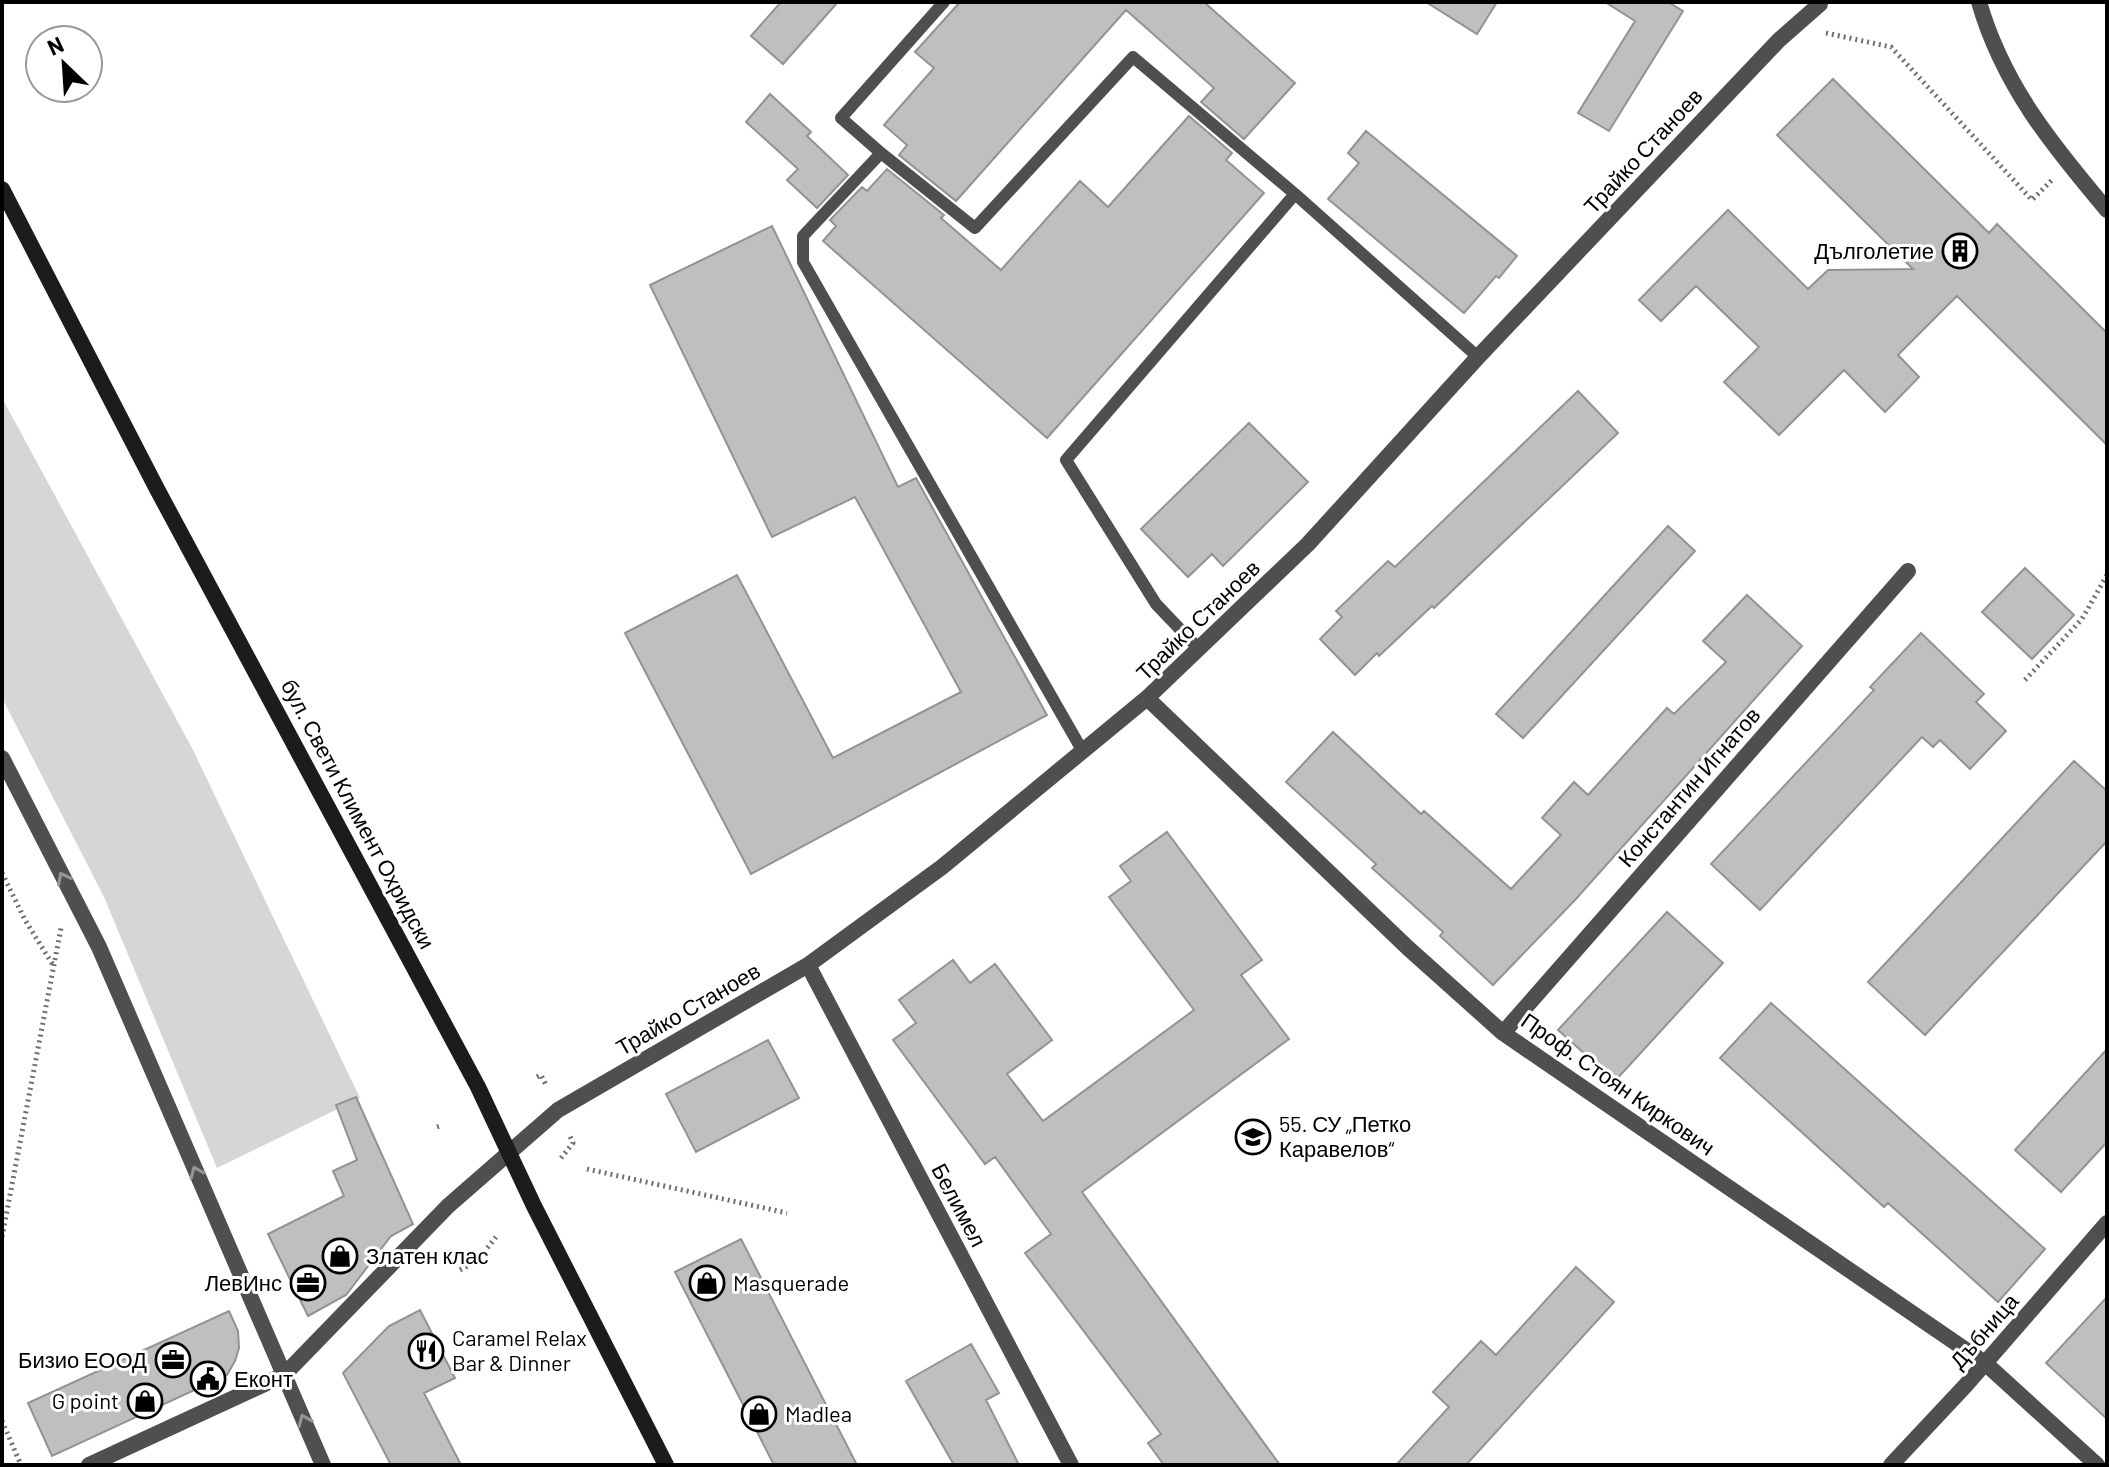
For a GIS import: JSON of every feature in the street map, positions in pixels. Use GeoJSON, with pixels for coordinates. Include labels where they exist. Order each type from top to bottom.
{"type":"FeatureCollection","features":[{"type":"Feature","properties":{"kind":"main road","name":"бул. Свети Климент Охридски"},"geometry":{"type":"LineString","coordinates":[[2,189],[157,489],[464,1060],[666,1465]]}},
{"type":"Feature","properties":{"kind":"street"},"geometry":{"type":"LineString","coordinates":[[1979,2],[1990,40],[2022,101],[2068,164],[2107,210]]}},
{"type":"Feature","properties":{"kind":"street","name":"Трайко Станоев"},"geometry":{"type":"LineString","coordinates":[[284,1375],[448,1206],[558,1110],[808,965],[942,867],[1147,698],[1308,544],[1478,357],[1779,40],[1822,3]]}},
{"type":"Feature","properties":{"kind":"street","name":"Константин Игнатов"},"geometry":{"type":"LineString","coordinates":[[1503,1033],[1908,571]]}},
{"type":"Feature","properties":{"kind":"street","name":"Проф. Стоян Киркович"},"geometry":{"type":"LineString","coordinates":[[1147,698],[1408,948],[1503,1033],[1985,1363],[2097,1465]]}},
{"type":"Feature","properties":{"kind":"street"},"geometry":{"type":"LineString","coordinates":[[2,758],[99,947],[323,1465]]}},
{"type":"Feature","properties":{"kind":"street","name":"Белимел"},"geometry":{"type":"LineString","coordinates":[[808,965],[1071,1465]]}},
{"type":"Feature","properties":{"kind":"street","name":"Дъбница"},"geometry":{"type":"LineString","coordinates":[[1891,1465],[2107,1223]]}},
{"type":"Feature","properties":{"kind":"street"},"geometry":{"type":"LineString","coordinates":[[89,1465],[284,1375]]}},
{"type":"Feature","properties":{"kind":"lane"},"geometry":{"type":"LineString","coordinates":[[944,2],[841,118],[975,228],[1133,57],[1295,194],[1478,357]]}},
{"type":"Feature","properties":{"kind":"lane"},"geometry":{"type":"LineString","coordinates":[[881,153],[803,236],[803,262],[1082,750]]}},
{"type":"Feature","properties":{"kind":"lane"},"geometry":{"type":"LineString","coordinates":[[1199,649],[1156,604],[1066,460],[1295,194]]}},
{"type":"Feature","properties":{"kind":"path"},"geometry":{"type":"LineString","coordinates":[[1826,33],[1891,47],[2032,200],[2068,164]]}},
{"type":"Feature","properties":{"kind":"path"},"geometry":{"type":"LineString","coordinates":[[2025,680],[2082,619],[2107,575]]}},
{"type":"Feature","properties":{"kind":"path"},"geometry":{"type":"LineString","coordinates":[[2,873],[25,920],[54,966]]}},
{"type":"Feature","properties":{"kind":"path"},"geometry":{"type":"LineString","coordinates":[[2,1237],[69,888]]}},
{"type":"Feature","properties":{"kind":"path"},"geometry":{"type":"LineString","coordinates":[[537,1077],[541,1075],[546,1085]]}},
{"type":"Feature","properties":{"kind":"path"},"geometry":{"type":"LineString","coordinates":[[561,1158],[573,1143],[569,1134]]}},
{"type":"Feature","properties":{"kind":"path"},"geometry":{"type":"LineString","coordinates":[[587,1169],[787,1213]]}},
{"type":"Feature","properties":{"kind":"path"},"geometry":{"type":"LineString","coordinates":[[460,1270],[477,1261],[496,1237]]}},
{"type":"Feature","properties":{"kind":"path"},"geometry":{"type":"LineString","coordinates":[[2,1421],[21,1465]]}},
{"type":"Feature","properties":{"kind":"shaded area"},"geometry":{"type":"Polygon","coordinates":[[[2,398],[192,748],[360,1098],[217,1168],[104,897],[2,698],[2,398]]]}},
{"type":"Feature","properties":{"kind":"building"},"geometry":{"type":"Polygon","coordinates":[[[781,2],[838,2],[783,64],[751,36],[781,2]]]}},
{"type":"Feature","properties":{"kind":"building"},"geometry":{"type":"Polygon","coordinates":[[[960,2],[1204,2],[1295,83],[1244,139],[1201,102],[1214,88],[1126,10],[956,201],[899,155],[907,145],[884,125],[934,68],[915,52],[960,2]]]}},
{"type":"Feature","properties":{"kind":"building"},"geometry":{"type":"Polygon","coordinates":[[[1426,2],[1497,2],[1477,34],[1426,2]]]}},
{"type":"Feature","properties":{"kind":"building"},"geometry":{"type":"Polygon","coordinates":[[[1605,2],[1668,2],[1683,11],[1609,131],[1578,113],[1635,21],[1605,2]]]}},
{"type":"Feature","properties":{"kind":"building","name":"Дълголетие"},"geometry":{"type":"Polygon","coordinates":[[[1833,79],[1989,233],[1997,224],[2107,333],[2107,445],[1957,296],[1898,355],[1919,377],[1885,412],[1844,370],[1779,435],[1724,382],[1759,347],[1696,286],[1661,321],[1639,300],[1728,210],[1808,289],[1828,270],[1913,269],[1777,135],[1833,79]]]}},
{"type":"Feature","properties":{"kind":"building"},"geometry":{"type":"Polygon","coordinates":[[[770,94],[811,132],[807,136],[848,175],[817,208],[787,180],[798,169],[746,122],[770,94]]]}},
{"type":"Feature","properties":{"kind":"building"},"geometry":{"type":"Polygon","coordinates":[[[1189,116],[1232,153],[1226,160],[1264,193],[1047,438],[823,241],[836,226],[830,220],[862,187],[867,191],[887,169],[944,215],[941,218],[1001,270],[1080,181],[1108,207],[1189,116]]]}},
{"type":"Feature","properties":{"kind":"building"},"geometry":{"type":"Polygon","coordinates":[[[1366,131],[1517,256],[1464,313],[1328,199],[1359,163],[1348,153],[1366,131]]]}},
{"type":"Feature","properties":{"kind":"building"},"geometry":{"type":"Polygon","coordinates":[[[772,226],[898,487],[916,478],[1047,715],[751,874],[625,633],[737,575],[833,758],[961,692],[855,497],[772,537],[650,285],[772,226]]]}},
{"type":"Feature","properties":{"kind":"building"},"geometry":{"type":"Polygon","coordinates":[[[1578,391],[1618,433],[1434,608],[1432,606],[1355,675],[1320,639],[1342,617],[1336,611],[1388,561],[1395,567],[1578,391]]]}},
{"type":"Feature","properties":{"kind":"building"},"geometry":{"type":"Polygon","coordinates":[[[1249,423],[1308,482],[1223,566],[1212,554],[1188,577],[1141,529],[1249,423]]]}},
{"type":"Feature","properties":{"kind":"building"},"geometry":{"type":"Polygon","coordinates":[[[1668,526],[1695,551],[1523,738],[1496,714],[1668,526]]]}},
{"type":"Feature","properties":{"kind":"building"},"geometry":{"type":"Polygon","coordinates":[[[2025,568],[2074,615],[2032,659],[1982,612],[2025,568]]]}},
{"type":"Feature","properties":{"kind":"building"},"geometry":{"type":"Polygon","coordinates":[[[1747,595],[1802,646],[1575,900],[1493,985],[1440,936],[1443,932],[1372,868],[1376,864],[1286,782],[1333,732],[1421,814],[1424,811],[1511,889],[1561,835],[1542,818],[1574,782],[1588,795],[1667,708],[1674,714],[1726,662],[1703,641],[1747,595]]]}},
{"type":"Feature","properties":{"kind":"building"},"geometry":{"type":"Polygon","coordinates":[[[1921,633],[1984,694],[1976,702],[2006,731],[1970,769],[1940,740],[1933,747],[1922,737],[1760,910],[1711,864],[1874,690],[1870,687],[1921,633]]]}},
{"type":"Feature","properties":{"kind":"building"},"geometry":{"type":"Polygon","coordinates":[[[2074,761],[2107,791],[2107,841],[1925,1035],[1868,982],[2074,761]]]}},
{"type":"Feature","properties":{"kind":"building"},"geometry":{"type":"Polygon","coordinates":[[[1167,832],[1262,960],[1241,975],[1289,1039],[1082,1192],[1280,1465],[1164,1465],[1148,1443],[1161,1434],[1025,1253],[1051,1234],[995,1157],[985,1164],[893,1040],[916,1023],[899,1000],[953,960],[970,983],[995,964],[1052,1040],[1007,1074],[1043,1121],[1194,1010],[1109,897],[1131,881],[1120,866],[1167,832]]]}},
{"type":"Feature","properties":{"kind":"building"},"geometry":{"type":"Polygon","coordinates":[[[1667,912],[1723,963],[1615,1081],[1558,1030],[1667,912]]]}},
{"type":"Feature","properties":{"kind":"building"},"geometry":{"type":"Polygon","coordinates":[[[1771,1003],[2045,1249],[1998,1302],[1888,1203],[1884,1207],[1720,1058],[1771,1003]]]}},
{"type":"Feature","properties":{"kind":"building"},"geometry":{"type":"Polygon","coordinates":[[[768,1040],[799,1098],[696,1152],[666,1094],[768,1040]]]}},
{"type":"Feature","properties":{"kind":"building"},"geometry":{"type":"Polygon","coordinates":[[[2107,1049],[2107,1142],[2061,1192],[2015,1150],[2107,1049]]]}},
{"type":"Feature","properties":{"kind":"building"},"geometry":{"type":"Polygon","coordinates":[[[356,1097],[413,1224],[391,1236],[346,1295],[308,1316],[268,1234],[344,1196],[333,1171],[357,1160],[336,1105],[356,1097]]]}},
{"type":"Feature","properties":{"kind":"building"},"geometry":{"type":"Polygon","coordinates":[[[741,1239],[857,1465],[774,1465],[675,1272],[741,1239]]]}},
{"type":"Feature","properties":{"kind":"building"},"geometry":{"type":"Polygon","coordinates":[[[1576,1267],[1614,1302],[1466,1465],[1396,1465],[1449,1407],[1433,1392],[1481,1341],[1496,1355],[1576,1267]]]}},
{"type":"Feature","properties":{"kind":"building"},"geometry":{"type":"Polygon","coordinates":[[[2107,1297],[2107,1419],[2046,1363],[2107,1297]]]}},
{"type":"Feature","properties":{"kind":"building"},"geometry":{"type":"Polygon","coordinates":[[[420,1310],[455,1378],[424,1393],[461,1465],[391,1465],[343,1373],[389,1326],[420,1310]]]}},
{"type":"Feature","properties":{"kind":"building"},"geometry":{"type":"Polygon","coordinates":[[[229,1311],[238,1331],[239,1348],[227,1375],[52,1456],[28,1403],[229,1311]]]}},
{"type":"Feature","properties":{"kind":"building"},"geometry":{"type":"Polygon","coordinates":[[[971,1344],[999,1393],[986,1400],[1019,1465],[954,1465],[906,1381],[971,1344]]]}},
{"type":"Feature","properties":{"kind":"place","name":"Дълголетие"},"geometry":{"type":"Point","coordinates":[1960,251]}},
{"type":"Feature","properties":{"kind":"place","name":"55. СУ „Петко Каравелов“"},"geometry":{"type":"Point","coordinates":[1253,1137]}},
{"type":"Feature","properties":{"kind":"place","name":"Златен клас"},"geometry":{"type":"Point","coordinates":[340,1256]}},
{"type":"Feature","properties":{"kind":"place","name":"ЛевИнс"},"geometry":{"type":"Point","coordinates":[308,1283]}},
{"type":"Feature","properties":{"kind":"place","name":"Masquerade"},"geometry":{"type":"Point","coordinates":[707,1283]}},
{"type":"Feature","properties":{"kind":"place","name":"Caramel Relax Bar & Dinner"},"geometry":{"type":"Point","coordinates":[426,1351]}},
{"type":"Feature","properties":{"kind":"place","name":"Бизио ЕООД"},"geometry":{"type":"Point","coordinates":[173,1360]}},
{"type":"Feature","properties":{"kind":"place","name":"Еконт"},"geometry":{"type":"Point","coordinates":[208,1379]}},
{"type":"Feature","properties":{"kind":"place","name":"G point"},"geometry":{"type":"Point","coordinates":[145,1401]}},
{"type":"Feature","properties":{"kind":"place","name":"Madlea"},"geometry":{"type":"Point","coordinates":[759,1414]}}]}
